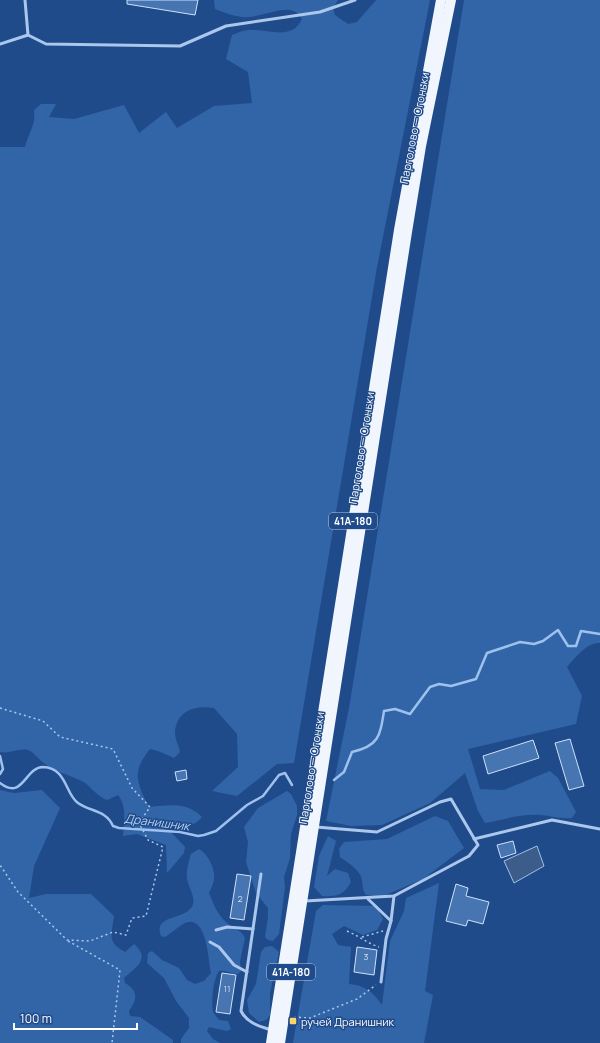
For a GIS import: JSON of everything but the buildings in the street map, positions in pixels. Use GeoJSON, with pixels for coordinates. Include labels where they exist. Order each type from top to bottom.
{"type":"FeatureCollection","features":[{"type":"Feature","properties":{"kind":"main road","name":"Парголово — Огоньки"},"geometry":{"type":"LineString","coordinates":[[271,1043],[398,230],[441,0]]}},
{"type":"Feature","properties":{"kind":"main road","name":"Парголово — Огоньки"},"geometry":{"type":"LineString","coordinates":[[280,1043],[421,146],[451,0]]}},
{"type":"Feature","properties":{"kind":"lane"},"geometry":{"type":"LineString","coordinates":[[25,0],[28,35]]}},
{"type":"Feature","properties":{"kind":"lane"},"geometry":{"type":"LineString","coordinates":[[0,44],[28,35],[46,44],[180,46],[226,26],[320,12],[355,0]]}},
{"type":"Feature","properties":{"kind":"lane"},"geometry":{"type":"LineString","coordinates":[[302,901],[368,899],[394,896],[469,856],[478,845],[451,799],[440,802],[377,832],[314,827]]}},
{"type":"Feature","properties":{"kind":"lane"},"geometry":{"type":"LineString","coordinates":[[474,839],[552,820],[600,829]]}},
{"type":"Feature","properties":{"kind":"lane"},"geometry":{"type":"LineString","coordinates":[[261,874],[241,1011],[245,1018],[251,1023],[273,1031]]}},
{"type":"Feature","properties":{"kind":"lane"},"geometry":{"type":"LineString","coordinates":[[381,982],[384,950],[391,921],[394,896]]}},
{"type":"Feature","properties":{"kind":"lane"},"geometry":{"type":"LineString","coordinates":[[368,899],[391,921]]}},
{"type":"Feature","properties":{"kind":"lane"},"geometry":{"type":"LineString","coordinates":[[216,930],[227,927],[253,929]]}},
{"type":"Feature","properties":{"kind":"lane"},"geometry":{"type":"LineString","coordinates":[[210,942],[219,947],[234,965],[247,972]]}},
{"type":"Feature","properties":{"kind":"path"},"geometry":{"type":"LineString","coordinates":[[0,708],[43,721],[60,737],[113,749],[132,788],[150,807],[139,823],[148,840],[164,847],[146,916],[132,918],[126,935],[113,932],[90,941],[67,940]]}},
{"type":"Feature","properties":{"kind":"path"},"geometry":{"type":"LineString","coordinates":[[0,865],[18,892],[67,940],[120,970],[112,1043]]}},
{"type":"Feature","properties":{"kind":"path"},"geometry":{"type":"LineString","coordinates":[[362,937],[389,929]]}},
{"type":"Feature","properties":{"kind":"path"},"geometry":{"type":"LineString","coordinates":[[347,931],[362,937],[370,944],[384,950]]}},
{"type":"Feature","properties":{"kind":"path"},"geometry":{"type":"LineString","coordinates":[[294,1017],[310,1018],[351,1001],[381,982]]}},
{"type":"Feature","properties":{"kind":"shaded area"},"geometry":{"type":"Polygon","coordinates":[[[214,0],[338,0],[333,8],[335,15],[348,24],[357,22],[376,0],[430,0],[377,267],[294,763],[277,764],[237,796],[212,791],[238,767],[237,734],[214,708],[207,707],[187,711],[179,719],[176,725],[175,733],[180,752],[174,758],[150,749],[142,760],[138,772],[138,780],[141,790],[150,807],[171,805],[184,807],[196,812],[202,817],[191,825],[172,826],[171,832],[185,847],[184,853],[167,873],[166,845],[137,834],[123,836],[124,809],[118,795],[107,800],[103,798],[82,781],[49,767],[28,750],[0,752],[0,147],[25,147],[34,120],[34,110],[41,104],[56,104],[49,117],[74,119],[124,105],[139,133],[166,112],[177,128],[214,106],[252,103],[248,72],[226,59],[232,35],[249,30],[286,32],[298,26],[302,19],[298,13],[286,10],[278,10],[249,17],[236,16],[215,9],[214,0]]]}},
{"type":"Feature","properties":{"kind":"shaded area"},"geometry":{"type":"Polygon","coordinates":[[[464,0],[600,0],[600,643],[590,645],[567,667],[582,696],[576,724],[468,749],[480,789],[504,790],[550,771],[558,778],[576,812],[572,818],[527,815],[485,823],[478,811],[465,773],[430,803],[382,825],[351,826],[326,821],[349,708],[464,0]]]}},
{"type":"Feature","properties":{"kind":"shaded area"},"geometry":{"type":"Polygon","coordinates":[[[0,790],[14,793],[42,790],[60,808],[34,866],[29,898],[46,894],[91,894],[114,916],[112,937],[115,945],[125,952],[134,944],[139,949],[141,954],[140,962],[124,978],[125,983],[132,989],[135,995],[134,1002],[129,1011],[130,1016],[140,1017],[173,1040],[173,1043],[0,1043],[0,790]]]}},
{"type":"Feature","properties":{"kind":"shaded area"},"geometry":{"type":"Polygon","coordinates":[[[287,791],[291,794],[297,806],[297,815],[291,834],[290,858],[284,877],[285,887],[279,934],[273,941],[268,940],[265,937],[268,908],[256,893],[246,862],[248,842],[244,827],[258,808],[287,791]]]}},
{"type":"Feature","properties":{"kind":"shaded area"},"geometry":{"type":"Polygon","coordinates":[[[435,816],[448,821],[464,848],[423,879],[383,896],[366,895],[359,873],[340,857],[339,849],[344,842],[387,839],[435,816]]]}},
{"type":"Feature","properties":{"kind":"shaded area"},"geometry":{"type":"Polygon","coordinates":[[[328,836],[336,841],[327,876],[335,869],[348,873],[351,882],[346,890],[340,894],[322,896],[314,887],[319,856],[328,836]]]}},
{"type":"Feature","properties":{"kind":"shaded area"},"geometry":{"type":"Polygon","coordinates":[[[537,846],[544,866],[514,883],[504,861],[537,846]]]}},
{"type":"Feature","properties":{"kind":"shaded area"},"geometry":{"type":"Polygon","coordinates":[[[199,849],[208,858],[213,867],[214,880],[209,893],[215,907],[223,919],[240,932],[245,938],[240,961],[241,971],[238,974],[219,971],[214,985],[212,997],[213,1012],[219,1020],[228,1021],[231,1029],[227,1031],[209,1027],[207,1031],[213,1039],[220,1043],[181,1043],[181,1039],[189,1028],[189,1018],[176,1001],[164,978],[147,963],[148,953],[152,951],[162,960],[179,968],[187,980],[195,984],[204,981],[211,973],[205,939],[202,930],[197,924],[191,922],[183,924],[165,937],[161,936],[160,929],[161,924],[165,921],[187,912],[193,905],[193,897],[187,878],[187,872],[191,854],[199,849]]]}},
{"type":"Feature","properties":{"kind":"shaded area"},"geometry":{"type":"Polygon","coordinates":[[[439,883],[425,991],[433,995],[424,1043],[293,1043],[316,911],[323,905],[376,906],[383,919],[377,930],[363,935],[344,926],[332,934],[338,945],[351,947],[349,984],[360,986],[368,990],[382,1005],[390,941],[404,911],[406,898],[439,883]]]}},
{"type":"Feature","properties":{"kind":"shaded area"},"geometry":{"type":"Polygon","coordinates":[[[272,946],[279,952],[270,993],[270,1015],[266,1020],[259,1022],[249,1013],[247,1000],[256,984],[261,952],[265,947],[272,946]]]}},
{"type":"Feature","properties":{"kind":"waterway","name":"Дранишник"},"geometry":{"type":"LineString","coordinates":[[334,780],[344,772],[352,752],[368,747],[377,739],[384,711],[395,709],[410,714],[430,687],[439,684],[451,686],[476,679],[487,653],[520,642],[534,644],[543,641],[558,630],[568,646],[576,646],[581,631],[600,634]]}},
{"type":"Feature","properties":{"kind":"waterway","name":"Дранишник"},"geometry":{"type":"LineString","coordinates":[[0,756],[3,769],[0,774]]}},
{"type":"Feature","properties":{"kind":"waterway","name":"Дранишник"},"geometry":{"type":"LineString","coordinates":[[0,783],[14,788],[19,786],[37,768],[51,768],[61,776],[70,794],[78,803],[102,814],[113,826],[119,828],[180,832],[198,836],[216,831],[247,805],[263,796],[279,775],[285,773],[292,785]]}},
{"type":"Feature","properties":{"kind":"place","name":"ручей Дранишник"},"geometry":{"type":"Point","coordinates":[293,1021]}}]}
